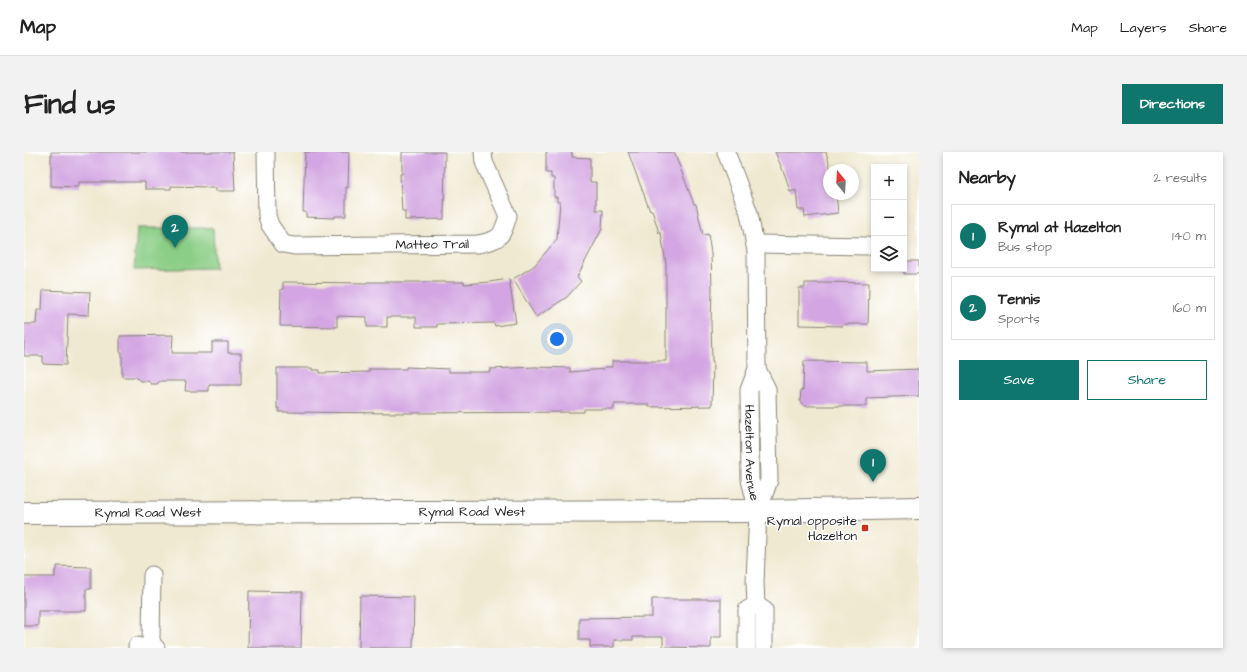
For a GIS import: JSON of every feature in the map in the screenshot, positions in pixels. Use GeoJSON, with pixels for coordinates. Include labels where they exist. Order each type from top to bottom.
{"type":"FeatureCollection","features":[{"type":"Feature","properties":{"kind":"main road","name":"Rymal Road West"},"geometry":{"type":"LineString","coordinates":[[24,513],[758,511],[919,508]]}},
{"type":"Feature","properties":{"kind":"street","name":"Matteo Trail"},"geometry":{"type":"LineString","coordinates":[[266,152],[267,216],[276,236],[283,244],[294,246],[478,244],[496,240],[502,234],[508,216],[484,162],[483,152]]}},
{"type":"Feature","properties":{"kind":"street","name":"Hazelton Avenue"},"geometry":{"type":"LineString","coordinates":[[726,152],[749,213],[755,244],[757,369],[767,389],[769,480],[758,511],[755,582],[756,605]]}},
{"type":"Feature","properties":{"kind":"street"},"geometry":{"type":"LineString","coordinates":[[755,244],[867,246]]}},
{"type":"Feature","properties":{"kind":"street"},"geometry":{"type":"LineString","coordinates":[[152,575],[151,640],[156,648]]}},
{"type":"Feature","properties":{"kind":"street"},"geometry":{"type":"LineString","coordinates":[[747,648],[747,610],[756,605],[764,610],[764,648]]}},
{"type":"Feature","properties":{"kind":"green space"},"geometry":{"type":"Polygon","coordinates":[[[137,228],[213,228],[215,268],[134,270],[137,228]]]}},
{"type":"Feature","properties":{"kind":"building"},"geometry":{"type":"Polygon","coordinates":[[[51,152],[233,152],[235,191],[216,191],[216,188],[207,187],[171,186],[171,189],[145,189],[145,182],[79,182],[79,187],[51,186],[51,152]]]}},
{"type":"Feature","properties":{"kind":"building"},"geometry":{"type":"Polygon","coordinates":[[[305,152],[349,152],[348,188],[346,187],[346,216],[335,216],[335,218],[306,217],[306,212],[303,212],[305,152]]]}},
{"type":"Feature","properties":{"kind":"building"},"geometry":{"type":"Polygon","coordinates":[[[402,152],[445,152],[444,219],[405,220],[405,211],[402,211],[400,174],[402,174],[402,152]]]}},
{"type":"Feature","properties":{"kind":"building"},"geometry":{"type":"Polygon","coordinates":[[[546,152],[572,152],[572,157],[590,158],[590,182],[596,182],[596,210],[603,210],[602,229],[577,277],[581,281],[567,297],[536,317],[513,279],[534,266],[557,239],[560,202],[557,202],[557,197],[554,197],[554,178],[551,178],[551,173],[546,173],[546,152]]]}},
{"type":"Feature","properties":{"kind":"building"},"geometry":{"type":"Polygon","coordinates":[[[628,152],[674,152],[694,204],[696,204],[703,235],[708,234],[711,253],[712,289],[712,406],[649,407],[649,404],[614,404],[614,409],[584,409],[584,412],[279,412],[279,408],[277,408],[277,368],[312,368],[312,370],[320,370],[320,373],[369,372],[369,369],[406,369],[406,367],[449,369],[449,372],[490,372],[490,369],[535,367],[570,368],[570,372],[612,367],[612,361],[666,361],[666,264],[661,233],[659,233],[652,210],[650,211],[628,152]]]}},
{"type":"Feature","properties":{"kind":"building"},"geometry":{"type":"Polygon","coordinates":[[[775,152],[826,152],[829,164],[823,164],[823,200],[837,200],[838,213],[805,217],[804,210],[798,210],[796,190],[790,192],[775,152]]]}},
{"type":"Feature","properties":{"kind":"building"},"geometry":{"type":"Polygon","coordinates":[[[907,261],[919,261],[919,274],[904,274],[904,272],[907,272],[907,261]]]}},
{"type":"Feature","properties":{"kind":"building"},"geometry":{"type":"Polygon","coordinates":[[[509,279],[516,323],[495,326],[494,323],[437,324],[437,327],[416,327],[416,317],[387,317],[387,327],[367,327],[367,317],[337,316],[337,327],[280,326],[281,289],[283,289],[283,282],[464,282],[464,284],[509,279]]]}},
{"type":"Feature","properties":{"kind":"building"},"geometry":{"type":"Polygon","coordinates":[[[805,283],[869,283],[868,324],[844,324],[843,326],[799,325],[799,288],[805,288],[805,283]]]}},
{"type":"Feature","properties":{"kind":"building"},"geometry":{"type":"Polygon","coordinates":[[[43,290],[90,292],[89,315],[68,314],[66,365],[43,364],[43,356],[24,356],[24,324],[36,324],[37,310],[42,310],[43,290]]]}},
{"type":"Feature","properties":{"kind":"building"},"geometry":{"type":"Polygon","coordinates":[[[173,335],[172,353],[212,353],[212,342],[228,342],[228,353],[241,353],[241,385],[209,385],[209,391],[185,391],[186,381],[160,381],[157,384],[151,384],[148,381],[140,381],[136,377],[122,377],[122,352],[120,352],[120,336],[173,335]]]}},
{"type":"Feature","properties":{"kind":"building"},"geometry":{"type":"Polygon","coordinates":[[[804,361],[867,362],[867,371],[919,369],[919,396],[867,398],[867,406],[805,406],[800,402],[801,390],[803,390],[804,361]]]}},
{"type":"Feature","properties":{"kind":"building"},"geometry":{"type":"Polygon","coordinates":[[[57,566],[91,567],[91,589],[86,589],[86,611],[38,611],[38,626],[24,626],[24,577],[55,577],[55,570],[57,570],[57,566]]]}},
{"type":"Feature","properties":{"kind":"building"},"geometry":{"type":"Polygon","coordinates":[[[249,591],[302,592],[301,648],[248,648],[249,591]]]}},
{"type":"Feature","properties":{"kind":"building"},"geometry":{"type":"Polygon","coordinates":[[[360,596],[414,597],[413,648],[359,648],[360,596]]]}},
{"type":"Feature","properties":{"kind":"building"},"geometry":{"type":"Polygon","coordinates":[[[652,599],[721,599],[721,637],[711,637],[711,648],[663,647],[663,637],[633,637],[633,640],[614,640],[614,647],[590,647],[590,640],[579,640],[579,618],[652,617],[652,599]]]}},
{"type":"Feature","properties":{"kind":"place","name":"Tennis"},"geometry":{"type":"Point","coordinates":[175,248]}},
{"type":"Feature","properties":{"kind":"place","name":"Rymal at Hazelton"},"geometry":{"type":"Point","coordinates":[873,482]}},
{"type":"Feature","properties":{"kind":"place","name":"Rymal opposite Hazelton"},"geometry":{"type":"Point","coordinates":[865,528]}}]}
